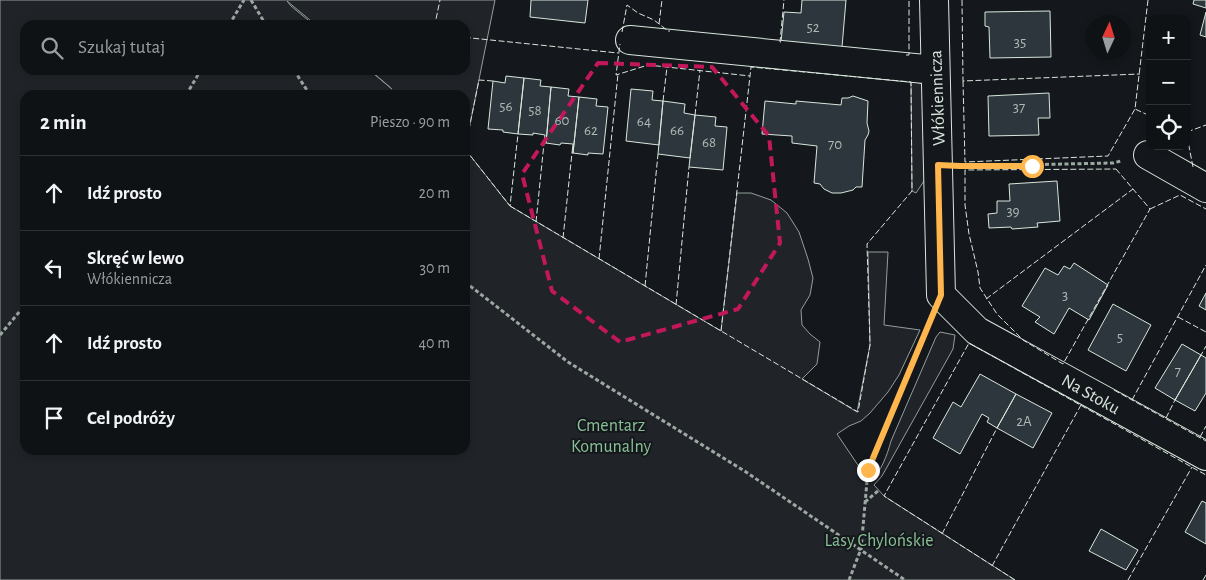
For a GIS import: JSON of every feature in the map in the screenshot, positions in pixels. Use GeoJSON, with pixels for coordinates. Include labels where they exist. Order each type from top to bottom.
{"type":"FeatureCollection","features":[{"type":"Feature","properties":{"kind":"street","name":"Włókiennicza"},"geometry":{"type":"LineString","coordinates":[[934,0],[941,295]]}},
{"type":"Feature","properties":{"kind":"street"},"geometry":{"type":"LineString","coordinates":[[630,40],[935,70]]}},
{"type":"Feature","properties":{"kind":"street"},"geometry":{"type":"LineString","coordinates":[[1148,155],[1206,188]]}},
{"type":"Feature","properties":{"kind":"street","name":"Na Stoku"},"geometry":{"type":"LineString","coordinates":[[941,295],[977,331],[1206,456]]}},
{"type":"Feature","properties":{"kind":"path"},"geometry":{"type":"LineString","coordinates":[[232,20],[244,0]]}},
{"type":"Feature","properties":{"kind":"path"},"geometry":{"type":"LineString","coordinates":[[251,0],[263,20]]}},
{"type":"Feature","properties":{"kind":"path"},"geometry":{"type":"LineString","coordinates":[[189,90],[198,75]]}},
{"type":"Feature","properties":{"kind":"path"},"geometry":{"type":"LineString","coordinates":[[297,75],[307,90]]}},
{"type":"Feature","properties":{"kind":"path"},"geometry":{"type":"LineString","coordinates":[[938,165],[1032,166],[1113,163],[1148,155]]}},
{"type":"Feature","properties":{"kind":"path"},"geometry":{"type":"LineString","coordinates":[[470,286],[568,362],[746,472],[904,580]]}},
{"type":"Feature","properties":{"kind":"path"},"geometry":{"type":"LineString","coordinates":[[849,580],[861,549],[868,470],[941,295]]}},
{"type":"Feature","properties":{"kind":"path"},"geometry":{"type":"LineString","coordinates":[[0,335],[20,311]]}},
{"type":"Feature","properties":{"kind":"path"},"geometry":{"type":"LineString","coordinates":[[865,502],[878,490]]}},
{"type":"Feature","properties":{"kind":"highlighted area"},"geometry":{"type":"Polygon","coordinates":[[[598,63],[712,67],[769,136],[780,243],[738,309],[620,342],[552,291],[522,174],[598,63]]]}},
{"type":"Feature","properties":{"kind":"green space","name":"Cmentarz Komunalny"},"geometry":{"type":"Polygon","coordinates":[[[0,0],[495,0],[470,124],[470,90],[20,90],[20,455],[470,455],[470,155],[510,206],[721,331],[737,193],[751,193],[771,200],[787,213],[799,232],[813,278],[810,295],[801,310],[802,325],[820,342],[817,364],[802,379],[857,412],[870,345],[868,252],[888,252],[884,325],[920,330],[899,375],[888,392],[861,421],[837,434],[871,482],[878,473],[888,452],[936,337],[940,332],[955,335],[953,349],[882,476],[874,485],[884,496],[1015,580],[0,580],[0,0]]]}},
{"type":"Feature","properties":{"kind":"green space"},"geometry":{"type":"Polygon","coordinates":[[[911,82],[924,85],[928,175],[916,193],[912,191],[911,82]]]}},
{"type":"Feature","properties":{"kind":"building"},"geometry":{"type":"Polygon","coordinates":[[[531,0],[588,0],[585,23],[530,17],[531,0]]]}},
{"type":"Feature","properties":{"kind":"building"},"geometry":{"type":"Polygon","coordinates":[[[802,0],[846,0],[842,47],[781,42],[784,12],[801,13],[802,0]]]}},
{"type":"Feature","properties":{"kind":"building"},"geometry":{"type":"Polygon","coordinates":[[[1194,0],[1206,0],[1206,8],[1193,4],[1194,0]]]}},
{"type":"Feature","properties":{"kind":"building"},"geometry":{"type":"Polygon","coordinates":[[[1050,11],[1051,57],[990,58],[989,27],[985,26],[985,12],[1050,11]]]}},
{"type":"Feature","properties":{"kind":"building"},"geometry":{"type":"Polygon","coordinates":[[[1206,12],[1206,37],[1200,35],[1206,12]]]}},
{"type":"Feature","properties":{"kind":"building"},"geometry":{"type":"Polygon","coordinates":[[[506,76],[524,78],[518,134],[488,129],[493,81],[505,83],[506,76]]]}},
{"type":"Feature","properties":{"kind":"building"},"geometry":{"type":"Polygon","coordinates":[[[524,78],[541,80],[540,86],[551,87],[546,143],[544,143],[545,135],[533,133],[533,135],[518,134],[524,78]]]}},
{"type":"Feature","properties":{"kind":"building"},"geometry":{"type":"Polygon","coordinates":[[[551,87],[569,89],[568,96],[579,97],[573,153],[573,144],[546,143],[551,87]]]}},
{"type":"Feature","properties":{"kind":"building"},"geometry":{"type":"Polygon","coordinates":[[[631,89],[653,91],[652,100],[663,101],[659,145],[626,141],[631,89]]]}},
{"type":"Feature","properties":{"kind":"building"},"geometry":{"type":"Polygon","coordinates":[[[1049,93],[1050,118],[1038,118],[1039,135],[989,136],[988,96],[1049,93]]]}},
{"type":"Feature","properties":{"kind":"building"},"geometry":{"type":"Polygon","coordinates":[[[853,96],[868,101],[867,123],[869,131],[865,140],[862,187],[856,187],[853,190],[841,193],[832,193],[824,189],[820,184],[814,183],[817,146],[792,143],[792,136],[762,134],[765,101],[796,104],[796,101],[841,105],[842,98],[853,96]]]}},
{"type":"Feature","properties":{"kind":"building"},"geometry":{"type":"Polygon","coordinates":[[[579,97],[597,99],[596,106],[608,107],[603,154],[573,153],[579,97]]]}},
{"type":"Feature","properties":{"kind":"building"},"geometry":{"type":"Polygon","coordinates":[[[663,101],[685,104],[684,113],[695,115],[690,158],[658,154],[663,101]]]}},
{"type":"Feature","properties":{"kind":"building"},"geometry":{"type":"Polygon","coordinates":[[[695,115],[716,117],[715,126],[727,127],[723,170],[689,167],[695,115]]]}},
{"type":"Feature","properties":{"kind":"building"},"geometry":{"type":"Polygon","coordinates":[[[1057,181],[1060,221],[1037,223],[1038,227],[989,228],[988,214],[997,213],[997,201],[1010,201],[1009,184],[1057,181]]]}},
{"type":"Feature","properties":{"kind":"building"},"geometry":{"type":"Polygon","coordinates":[[[1074,263],[1108,285],[1089,320],[1069,308],[1054,334],[1035,322],[1040,317],[1022,306],[1045,268],[1058,275],[1064,266],[1070,269],[1074,263]]]}},
{"type":"Feature","properties":{"kind":"building"},"geometry":{"type":"Polygon","coordinates":[[[1206,293],[1206,310],[1199,306],[1206,293]]]}},
{"type":"Feature","properties":{"kind":"building"},"geometry":{"type":"Polygon","coordinates":[[[1113,304],[1151,325],[1126,371],[1088,350],[1113,304]]]}},
{"type":"Feature","properties":{"kind":"building"},"geometry":{"type":"Polygon","coordinates":[[[1182,344],[1201,355],[1175,400],[1155,388],[1182,344]]]}},
{"type":"Feature","properties":{"kind":"building"},"geometry":{"type":"Polygon","coordinates":[[[1201,355],[1206,358],[1206,393],[1195,411],[1175,400],[1201,355]]]}},
{"type":"Feature","properties":{"kind":"building"},"geometry":{"type":"Polygon","coordinates":[[[980,374],[1016,394],[997,428],[987,422],[989,418],[982,414],[960,454],[933,438],[953,402],[961,407],[980,374]]]}},
{"type":"Feature","properties":{"kind":"building"},"geometry":{"type":"Polygon","coordinates":[[[1016,394],[1052,413],[1033,448],[997,428],[1016,394]]]}},
{"type":"Feature","properties":{"kind":"building"},"geometry":{"type":"Polygon","coordinates":[[[1202,501],[1206,503],[1206,544],[1185,532],[1202,501]]]}},
{"type":"Feature","properties":{"kind":"building"},"geometry":{"type":"Polygon","coordinates":[[[1101,529],[1138,550],[1126,570],[1089,551],[1101,529]]]}},
{"type":"Feature","properties":{"kind":"fence"},"geometry":{"type":"LineString","coordinates":[[436,20],[440,0]]}},
{"type":"Feature","properties":{"kind":"fence"},"geometry":{"type":"LineString","coordinates":[[659,24],[662,0]]}},
{"type":"Feature","properties":{"kind":"fence"},"geometry":{"type":"LineString","coordinates":[[781,42],[784,0]]}},
{"type":"Feature","properties":{"kind":"fence"},"geometry":{"type":"LineString","coordinates":[[906,55],[909,55],[909,0]]}},
{"type":"Feature","properties":{"kind":"fence"},"geometry":{"type":"LineString","coordinates":[[962,0],[963,81],[1140,74]]}},
{"type":"Feature","properties":{"kind":"fence"},"geometry":{"type":"LineString","coordinates":[[1146,114],[1135,109],[1148,0]]}},
{"type":"Feature","properties":{"kind":"fence"},"geometry":{"type":"LineString","coordinates":[[622,32],[627,5],[670,31]]}},
{"type":"Feature","properties":{"kind":"fence"},"geometry":{"type":"LineString","coordinates":[[470,38],[618,53]]}},
{"type":"Feature","properties":{"kind":"fence"},"geometry":{"type":"LineString","coordinates":[[510,206],[858,412],[870,345],[867,244],[912,191],[911,82],[751,67],[750,76],[648,65],[616,75],[620,44]]}},
{"type":"Feature","properties":{"kind":"fence"},"geometry":{"type":"LineString","coordinates":[[663,101],[667,67]]}},
{"type":"Feature","properties":{"kind":"fence"},"geometry":{"type":"LineString","coordinates":[[695,115],[700,70]]}},
{"type":"Feature","properties":{"kind":"fence"},"geometry":{"type":"LineString","coordinates":[[599,259],[618,74]]}},
{"type":"Feature","properties":{"kind":"fence"},"geometry":{"type":"LineString","coordinates":[[721,331],[750,76]]}},
{"type":"Feature","properties":{"kind":"fence"},"geometry":{"type":"LineString","coordinates":[[470,124],[479,80],[493,81]]}},
{"type":"Feature","properties":{"kind":"fence"},"geometry":{"type":"LineString","coordinates":[[963,81],[965,162],[1108,156],[1135,109]]}},
{"type":"Feature","properties":{"kind":"fence"},"geometry":{"type":"LineString","coordinates":[[1191,131],[1206,125]]}},
{"type":"Feature","properties":{"kind":"fence"},"geometry":{"type":"LineString","coordinates":[[470,155],[510,206],[518,134]]}},
{"type":"Feature","properties":{"kind":"fence"},"geometry":{"type":"LineString","coordinates":[[536,222],[544,143]]}},
{"type":"Feature","properties":{"kind":"fence"},"geometry":{"type":"LineString","coordinates":[[1190,150],[1193,167]]}},
{"type":"Feature","properties":{"kind":"fence"},"geometry":{"type":"LineString","coordinates":[[563,238],[572,153]]}},
{"type":"Feature","properties":{"kind":"fence"},"geometry":{"type":"LineString","coordinates":[[645,286],[658,154]]}},
{"type":"Feature","properties":{"kind":"fence"},"geometry":{"type":"LineString","coordinates":[[676,305],[689,167]]}},
{"type":"Feature","properties":{"kind":"fence"},"geometry":{"type":"LineString","coordinates":[[1116,169],[1150,209],[1063,364],[1023,340],[997,314],[980,288],[965,205],[965,170],[1116,169]]}},
{"type":"Feature","properties":{"kind":"fence"},"geometry":{"type":"LineString","coordinates":[[986,299],[1133,189]]}},
{"type":"Feature","properties":{"kind":"fence"},"geometry":{"type":"LineString","coordinates":[[1150,209],[1180,195],[1206,209]]}},
{"type":"Feature","properties":{"kind":"fence"},"geometry":{"type":"LineString","coordinates":[[1132,400],[1206,265]]}},
{"type":"Feature","properties":{"kind":"fence"},"geometry":{"type":"LineString","coordinates":[[1178,317],[1206,332]]}},
{"type":"Feature","properties":{"kind":"fence"},"geometry":{"type":"LineString","coordinates":[[1015,580],[884,496],[969,343],[1206,475]]}},
{"type":"Feature","properties":{"kind":"fence"},"geometry":{"type":"LineString","coordinates":[[1200,357],[1206,346]]}},
{"type":"Feature","properties":{"kind":"fence"},"geometry":{"type":"LineString","coordinates":[[1114,390],[1206,441]]}},
{"type":"Feature","properties":{"kind":"fence"},"geometry":{"type":"LineString","coordinates":[[1166,418],[1176,398]]}},
{"type":"Feature","properties":{"kind":"fence"},"geometry":{"type":"LineString","coordinates":[[992,566],[1081,405]]}},
{"type":"Feature","properties":{"kind":"fence"},"geometry":{"type":"LineString","coordinates":[[1200,437],[1206,426]]}},
{"type":"Feature","properties":{"kind":"fence"},"geometry":{"type":"LineString","coordinates":[[942,534],[997,428]]}},
{"type":"Feature","properties":{"kind":"fence"},"geometry":{"type":"LineString","coordinates":[[1128,580],[1192,467]]}},
{"type":"Feature","properties":{"kind":"fence"},"geometry":{"type":"LineString","coordinates":[[1203,580],[1206,575]]}},
{"type":"Feature","properties":{"kind":"route"},"geometry":{"type":"LineString","coordinates":[[868,470],[941,295],[938,165],[1032,166]]}},
{"type":"Feature","properties":{"kind":"park label","name":"Lasy Chylońskie"},"geometry":{"type":"Point","coordinates":[879,540]}}]}
